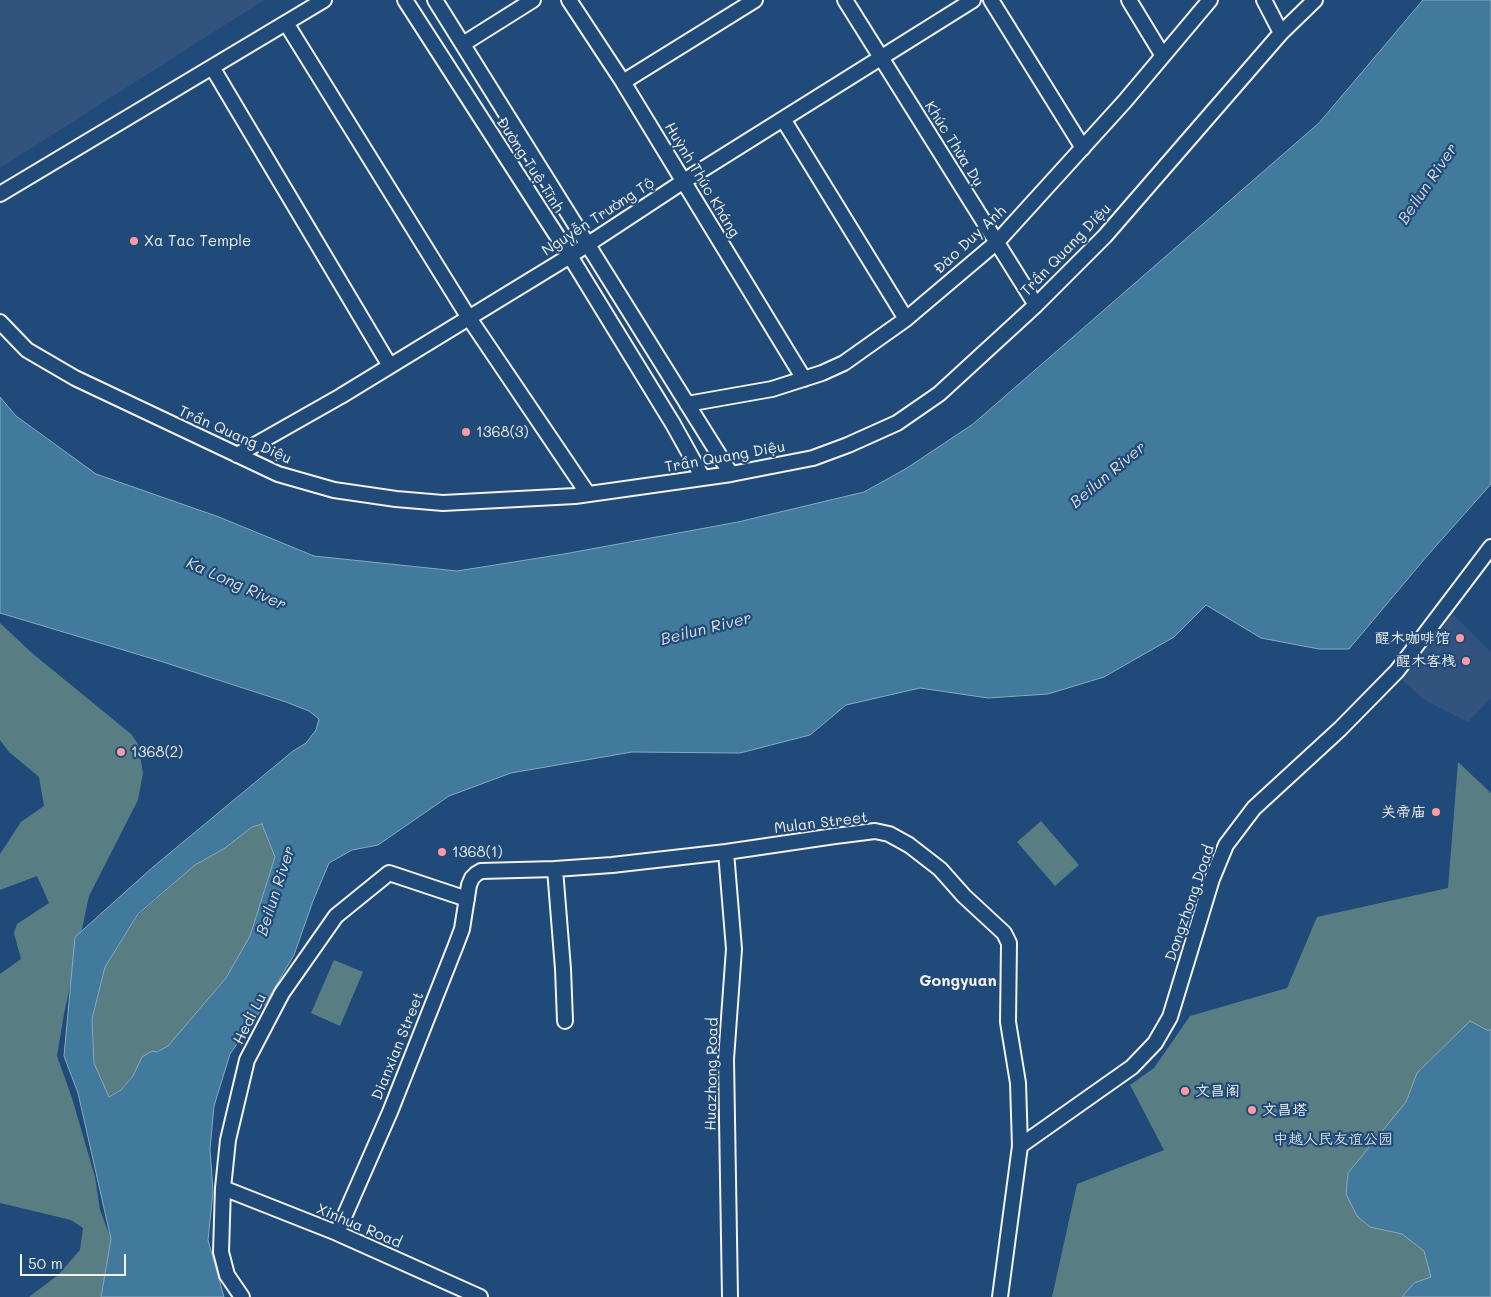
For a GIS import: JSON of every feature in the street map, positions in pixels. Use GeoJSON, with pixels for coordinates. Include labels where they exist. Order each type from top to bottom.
{"type":"FeatureCollection","features":[{"type":"Feature","properties":{"kind":"street"},"geometry":{"type":"LineString","coordinates":[[0,194],[324,0]]}},
{"type":"Feature","properties":{"kind":"street","name":"Đường Tuệ Tĩnh"},"geometry":{"type":"LineString","coordinates":[[405,0],[570,256],[673,424],[703,478]]}},
{"type":"Feature","properties":{"kind":"street","name":"Đường Tuệ Tĩnh"},"geometry":{"type":"LineString","coordinates":[[435,0],[731,474]]}},
{"type":"Feature","properties":{"kind":"street"},"geometry":{"type":"LineString","coordinates":[[462,44],[533,0]]}},
{"type":"Feature","properties":{"kind":"street","name":"Huỳnh Thúc Kháng"},"geometry":{"type":"LineString","coordinates":[[569,0],[684,180],[804,379]]}},
{"type":"Feature","properties":{"kind":"street"},"geometry":{"type":"LineString","coordinates":[[623,82],[755,0]]}},
{"type":"Feature","properties":{"kind":"street","name":"Khúc Thừa Dụ"},"geometry":{"type":"LineString","coordinates":[[845,0],[1036,305]]}},
{"type":"Feature","properties":{"kind":"street","name":"Nguyễn Trường Tộ"},"geometry":{"type":"LineString","coordinates":[[238,455],[341,396],[570,256],[684,180],[973,0]]}},
{"type":"Feature","properties":{"kind":"street"},"geometry":{"type":"LineString","coordinates":[[991,0],[1083,148]]}},
{"type":"Feature","properties":{"kind":"street"},"geometry":{"type":"LineString","coordinates":[[1129,0],[1163,56]]}},
{"type":"Feature","properties":{"kind":"street","name":"Đào Duy Anh"},"geometry":{"type":"LineString","coordinates":[[687,404],[772,389],[822,374],[844,363],[906,319],[997,242],[1083,148],[1210,0]]}},
{"type":"Feature","properties":{"kind":"street"},"geometry":{"type":"LineString","coordinates":[[1264,0],[1281,33]]}},
{"type":"Feature","properties":{"kind":"street","name":"Trần Quang Diệu"},"geometry":{"type":"LineString","coordinates":[[0,322],[27,350],[76,378],[278,474],[334,490],[396,499],[443,503],[588,494],[731,474],[813,458],[897,423],[939,394],[1036,305],[1105,236],[1281,33],[1315,0]]}},
{"type":"Feature","properties":{"kind":"street"},"geometry":{"type":"LineString","coordinates":[[286,23],[469,318],[588,494]]}},
{"type":"Feature","properties":{"kind":"street"},"geometry":{"type":"LineString","coordinates":[[212,67],[390,366]]}},
{"type":"Feature","properties":{"kind":"street"},"geometry":{"type":"LineString","coordinates":[[783,119],[906,319]]}},
{"type":"Feature","properties":{"kind":"street","name":"Dongzhong Doad"},"geometry":{"type":"LineString","coordinates":[[1020,1146],[1132,1067],[1155,1043],[1170,1017],[1212,879],[1226,845],[1254,808],[1340,730],[1397,671],[1490,551]]}},
{"type":"Feature","properties":{"kind":"street","name":"Mulan Street"},"geometry":{"type":"LineString","coordinates":[[481,872],[612,865],[726,852],[875,831],[889,834],[909,845],[940,869],[964,896],[1004,933],[1009,943],[1008,1022],[1018,1083],[1020,1146]]}},
{"type":"Feature","properties":{"kind":"street","name":"Huazhong Road"},"geometry":{"type":"LineString","coordinates":[[726,852],[734,949],[726,1059],[730,1297]]}},
{"type":"Feature","properties":{"kind":"street"},"geometry":{"type":"LineString","coordinates":[[555,869],[565,1021]]}},
{"type":"Feature","properties":{"kind":"street","name":"Dianxian Street"},"geometry":{"type":"LineString","coordinates":[[337,1234],[390,1112],[456,945],[462,929],[466,900],[472,878],[481,872]]}},
{"type":"Feature","properties":{"kind":"street","name":"Hedi Lu"},"geometry":{"type":"LineString","coordinates":[[242,1297],[227,1275],[221,1252],[223,1188],[228,1140],[247,1060],[282,993],[336,916],[389,873],[466,900]]}},
{"type":"Feature","properties":{"kind":"street"},"geometry":{"type":"LineString","coordinates":[[1000,1297],[1020,1146]]}},
{"type":"Feature","properties":{"kind":"street","name":"Xinhua Road"},"geometry":{"type":"LineString","coordinates":[[223,1188],[337,1234],[480,1297]]}},
{"type":"Feature","properties":{"kind":"shaded area"},"geometry":{"type":"Polygon","coordinates":[[[0,0],[264,0],[0,168],[0,0]]]}},
{"type":"Feature","properties":{"kind":"shaded area"},"geometry":{"type":"Polygon","coordinates":[[[1453,614],[1491,652],[1491,698],[1468,722],[1426,701],[1402,680],[1453,614]]]}},
{"type":"Feature","properties":{"kind":"green space"},"geometry":{"type":"Polygon","coordinates":[[[0,623],[32,653],[131,734],[138,744],[143,773],[138,800],[89,896],[57,1056],[72,1098],[95,1177],[100,1210],[111,1239],[101,1297],[29,1297],[58,1275],[80,1250],[83,1228],[71,1220],[0,1203],[0,974],[21,959],[14,933],[17,924],[49,903],[37,876],[0,890],[0,854],[21,822],[44,806],[39,777],[9,752],[0,740],[0,623]]]}},
{"type":"Feature","properties":{"kind":"green space","name":"中越人民友谊公园"},"geometry":{"type":"Polygon","coordinates":[[[1458,762],[1491,793],[1491,1297],[1052,1297],[1077,1184],[1164,1150],[1130,1085],[1154,1068],[1190,1016],[1287,988],[1317,917],[1448,888],[1458,762]]]}},
{"type":"Feature","properties":{"kind":"green space"},"geometry":{"type":"Polygon","coordinates":[[[1041,821],[1079,865],[1055,886],[1017,842],[1041,821]]]}},
{"type":"Feature","properties":{"kind":"green space"},"geometry":{"type":"Polygon","coordinates":[[[262,824],[275,857],[250,936],[226,978],[168,1047],[142,1057],[133,1076],[121,1090],[108,1097],[94,1063],[92,1019],[105,967],[138,915],[195,865],[225,848],[252,827],[262,824]]]}},
{"type":"Feature","properties":{"kind":"green space"},"geometry":{"type":"Polygon","coordinates":[[[334,960],[363,972],[340,1026],[311,1013],[334,960]]]}},
{"type":"Feature","properties":{"kind":"water"},"geometry":{"type":"Polygon","coordinates":[[[1423,0],[1491,0],[1491,484],[1427,556],[1349,649],[1319,649],[1261,638],[1206,605],[1174,637],[1104,677],[1048,694],[988,698],[920,688],[846,705],[810,735],[740,753],[632,752],[511,773],[449,796],[378,845],[352,850],[329,863],[294,955],[265,1004],[230,1054],[214,1106],[210,1149],[213,1192],[208,1240],[224,1297],[101,1297],[111,1239],[78,1093],[64,1056],[75,937],[153,867],[293,751],[306,743],[316,730],[319,719],[309,711],[286,702],[160,661],[0,613],[0,397],[16,416],[96,474],[219,517],[314,556],[457,571],[564,554],[738,522],[864,492],[907,468],[973,424],[1319,123],[1423,0]],[[262,824],[252,827],[225,848],[195,865],[138,914],[105,967],[92,1019],[94,1063],[109,1097],[121,1090],[133,1076],[142,1057],[152,1051],[157,1052],[168,1046],[226,978],[250,936],[275,857],[262,824]]]}},
{"type":"Feature","properties":{"kind":"water"},"geometry":{"type":"Polygon","coordinates":[[[1470,1021],[1487,1030],[1491,1030],[1491,1297],[1402,1297],[1414,1283],[1431,1277],[1424,1251],[1402,1234],[1370,1227],[1357,1216],[1346,1194],[1348,1173],[1406,1102],[1417,1073],[1470,1021]]]}},
{"type":"Feature","properties":{"kind":"place","name":"Xa Tac Temple"},"geometry":{"type":"Point","coordinates":[134,241]}},
{"type":"Feature","properties":{"kind":"place","name":"1368(3)"},"geometry":{"type":"Point","coordinates":[466,432]}},
{"type":"Feature","properties":{"kind":"place","name":"醒木咖啡馆"},"geometry":{"type":"Point","coordinates":[1460,638]}},
{"type":"Feature","properties":{"kind":"place","name":"醒木客栈"},"geometry":{"type":"Point","coordinates":[1466,661]}},
{"type":"Feature","properties":{"kind":"place","name":"1368(2)"},"geometry":{"type":"Point","coordinates":[121,752]}},
{"type":"Feature","properties":{"kind":"place","name":"关帝庙"},"geometry":{"type":"Point","coordinates":[1436,812]}},
{"type":"Feature","properties":{"kind":"place","name":"1368(1)"},"geometry":{"type":"Point","coordinates":[442,852]}},
{"type":"Feature","properties":{"kind":"place","name":"文昌阁"},"geometry":{"type":"Point","coordinates":[1185,1091]}},
{"type":"Feature","properties":{"kind":"place","name":"文昌塔"},"geometry":{"type":"Point","coordinates":[1252,1110]}},
{"type":"Feature","properties":{"kind":"district","name":"Gongyuan"},"geometry":{"type":"Point","coordinates":[958,981]}},
{"type":"Feature","properties":{"kind":"water label","name":"Beilun River"},"geometry":{"type":"Point","coordinates":[1428,184]}},
{"type":"Feature","properties":{"kind":"water label","name":"Beilun River"},"geometry":{"type":"Point","coordinates":[1108,475]}},
{"type":"Feature","properties":{"kind":"water label","name":"Ka Long River"},"geometry":{"type":"Point","coordinates":[236,584]}},
{"type":"Feature","properties":{"kind":"water label","name":"Beilun River"},"geometry":{"type":"Point","coordinates":[706,629]}},
{"type":"Feature","properties":{"kind":"water label","name":"Beilun River"},"geometry":{"type":"Point","coordinates":[276,891]}}]}
